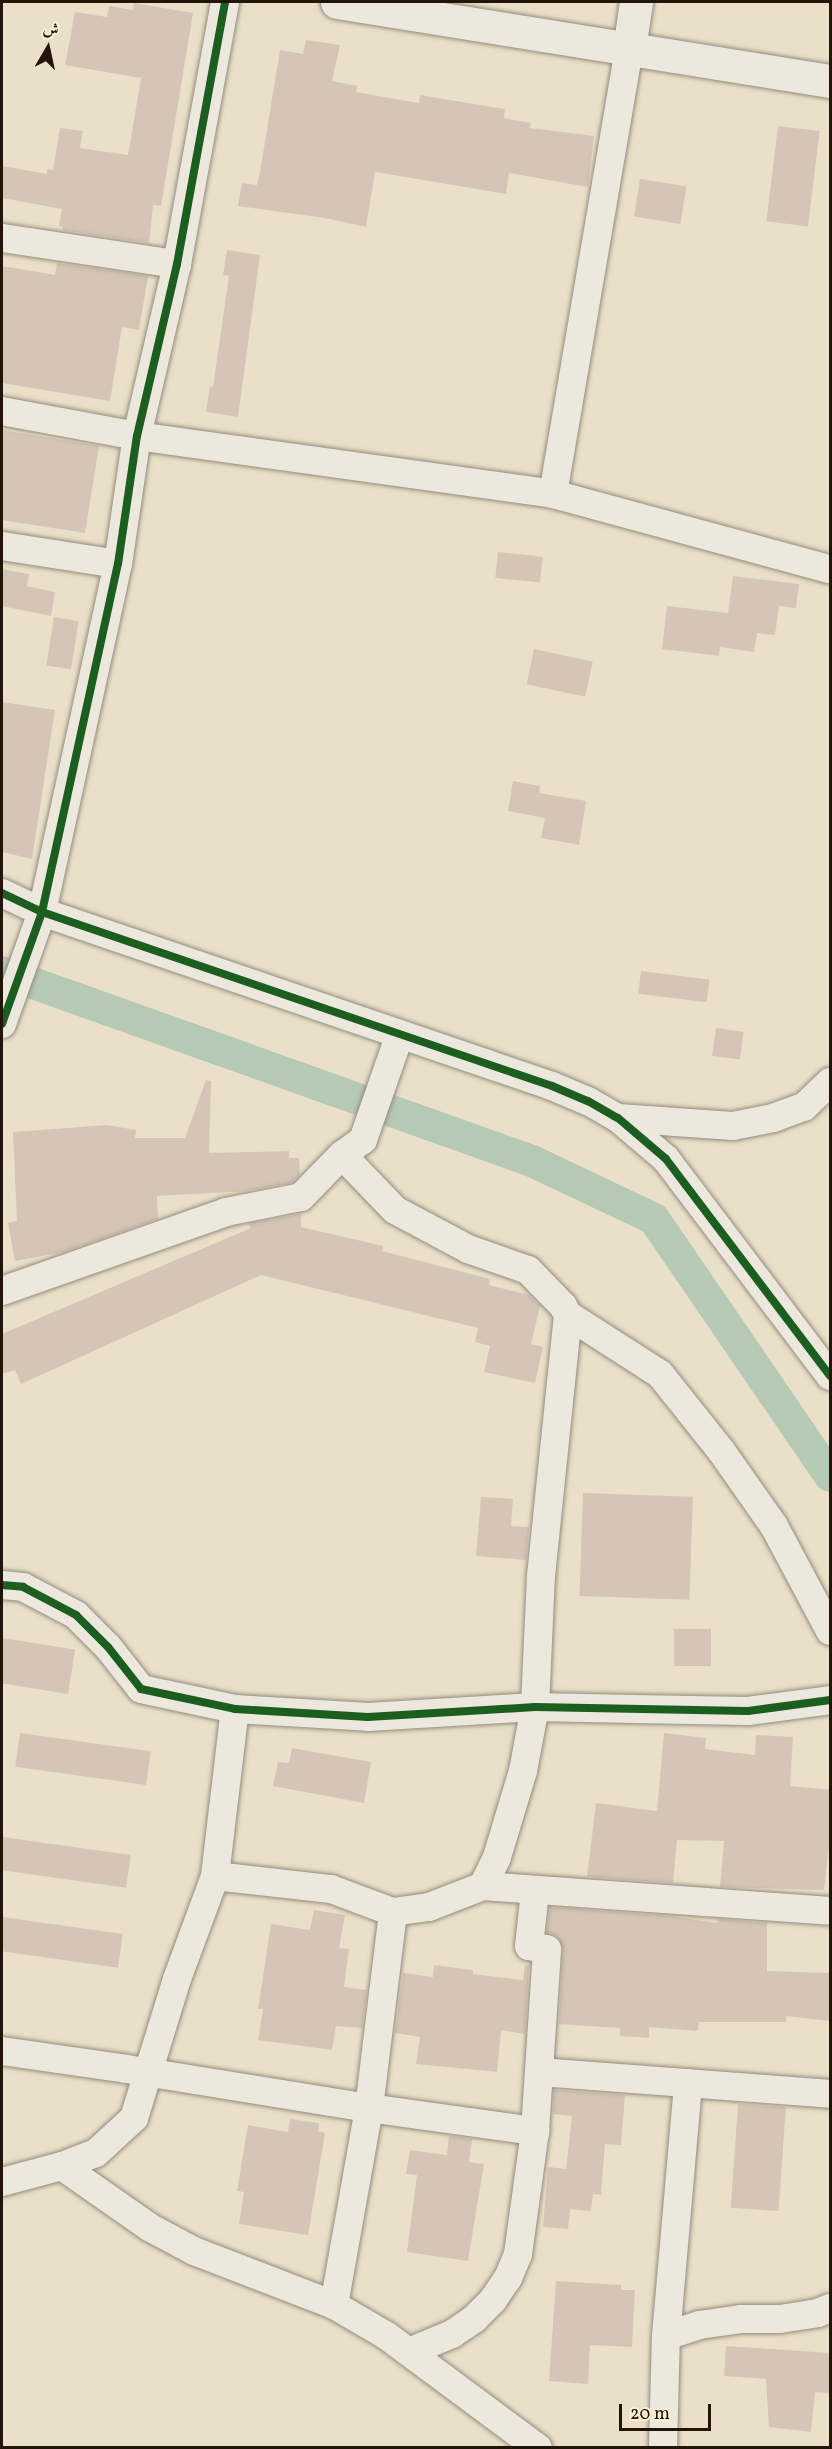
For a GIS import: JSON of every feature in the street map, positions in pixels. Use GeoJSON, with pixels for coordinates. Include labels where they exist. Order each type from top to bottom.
{"type":"FeatureCollection","features":[{"type":"Feature","properties":{"kind":"street"},"geometry":{"type":"LineString","coordinates":[[6,1014],[39,922],[118,564],[137,436],[177,264],[225,2]]}},
{"type":"Feature","properties":{"kind":"street"},"geometry":{"type":"LineString","coordinates":[[337,2],[831,81]]}},
{"type":"Feature","properties":{"kind":"street"},"geometry":{"type":"LineString","coordinates":[[553,494],[636,2]]}},
{"type":"Feature","properties":{"kind":"street"},"geometry":{"type":"LineString","coordinates":[[2,238],[177,264]]}},
{"type":"Feature","properties":{"kind":"street"},"geometry":{"type":"LineString","coordinates":[[2,411],[137,436],[553,494],[831,570]]}},
{"type":"Feature","properties":{"kind":"street"},"geometry":{"type":"LineString","coordinates":[[2,546],[118,564]]}},
{"type":"Feature","properties":{"kind":"street"},"geometry":{"type":"LineString","coordinates":[[2,893],[39,922],[396,1044],[552,1086],[588,1101],[618,1118],[666,1159],[831,1376]]}},
{"type":"Feature","properties":{"kind":"street"},"geometry":{"type":"LineString","coordinates":[[2,1291],[226,1212],[301,1197],[353,1148],[396,1044]]}},
{"type":"Feature","properties":{"kind":"street"},"geometry":{"type":"LineString","coordinates":[[618,1118],[733,1126],[804,1107],[827,1091]]}},
{"type":"Feature","properties":{"kind":"street"},"geometry":{"type":"LineString","coordinates":[[353,1148],[395,1210],[468,1249],[528,1270],[563,1306],[568,1315],[660,1374],[722,1452],[774,1526],[831,1631]]}},
{"type":"Feature","properties":{"kind":"street"},"geometry":{"type":"LineString","coordinates":[[483,1886],[497,1857],[523,1771],[535,1707],[541,1576],[568,1315]]}},
{"type":"Feature","properties":{"kind":"street"},"geometry":{"type":"LineString","coordinates":[[2,1585],[23,1587],[76,1615],[108,1647],[141,1689],[235,1708],[368,1717],[535,1707],[748,1711],[831,1700]]}},
{"type":"Feature","properties":{"kind":"street"},"geometry":{"type":"LineString","coordinates":[[2,2182],[62,2166],[96,2153],[134,2118],[177,1979],[215,1876],[235,1708]]}},
{"type":"Feature","properties":{"kind":"street"},"geometry":{"type":"LineString","coordinates":[[215,1876],[331,1889],[393,1912],[429,1907],[483,1886],[535,1892],[831,1911]]}},
{"type":"Feature","properties":{"kind":"street"},"geometry":{"type":"LineString","coordinates":[[409,2352],[452,2334],[474,2319],[493,2300],[508,2278],[518,2254],[535,2131],[547,1948],[529,1946],[535,1892]]}},
{"type":"Feature","properties":{"kind":"street"},"geometry":{"type":"LineString","coordinates":[[334,2305],[369,2108],[393,1912]]}},
{"type":"Feature","properties":{"kind":"street"},"geometry":{"type":"LineString","coordinates":[[2,2051],[150,2072],[369,2108],[535,2131]]}},
{"type":"Feature","properties":{"kind":"street"},"geometry":{"type":"LineString","coordinates":[[540,2072],[831,2094]]}},
{"type":"Feature","properties":{"kind":"street"},"geometry":{"type":"LineString","coordinates":[[663,2448],[666,2336],[688,2083]]}},
{"type":"Feature","properties":{"kind":"street"},"geometry":{"type":"LineString","coordinates":[[62,2166],[149,2227],[194,2251],[334,2305],[409,2352],[538,2448]]}},
{"type":"Feature","properties":{"kind":"street"},"geometry":{"type":"LineString","coordinates":[[666,2336],[699,2325],[741,2319],[780,2319],[818,2313],[831,2308]]}},
{"type":"Feature","properties":{"kind":"building"},"geometry":{"type":"Polygon","coordinates":[[[134,3],[193,13],[161,206],[153,205],[149,243],[62,230],[63,227],[59,226],[62,209],[2,198],[2,166],[47,174],[47,169],[53,170],[60,128],[83,131],[80,148],[128,155],[141,78],[65,65],[75,12],[107,17],[109,6],[133,10],[134,3]]]}},
{"type":"Feature","properties":{"kind":"building"},"geometry":{"type":"Polygon","coordinates":[[[306,40],[340,45],[332,81],[357,86],[356,92],[419,103],[420,95],[505,109],[504,118],[531,123],[530,128],[594,136],[588,187],[509,173],[506,194],[375,172],[366,227],[325,218],[238,206],[242,183],[257,185],[280,50],[303,54],[306,40]]]}},
{"type":"Feature","properties":{"kind":"building"},"geometry":{"type":"Polygon","coordinates":[[[778,126],[820,131],[808,226],[766,221],[778,126]]]}},
{"type":"Feature","properties":{"kind":"building"},"geometry":{"type":"Polygon","coordinates":[[[640,179],[686,186],[680,224],[634,217],[640,179]]]}},
{"type":"Feature","properties":{"kind":"building"},"geometry":{"type":"Polygon","coordinates":[[[227,250],[260,255],[238,417],[206,412],[210,386],[213,387],[229,276],[223,275],[227,250]]]}},
{"type":"Feature","properties":{"kind":"building"},"geometry":{"type":"Polygon","coordinates":[[[57,263],[148,276],[139,330],[122,327],[110,401],[2,383],[2,266],[55,275],[57,263]]]}},
{"type":"Feature","properties":{"kind":"building"},"geometry":{"type":"Polygon","coordinates":[[[2,430],[99,446],[85,533],[2,520],[2,430]]]}},
{"type":"Feature","properties":{"kind":"building"},"geometry":{"type":"Polygon","coordinates":[[[498,552],[543,557],[540,583],[495,578],[498,552]]]}},
{"type":"Feature","properties":{"kind":"building"},"geometry":{"type":"Polygon","coordinates":[[[2,569],[29,574],[27,586],[55,592],[51,616],[2,606],[2,569]]]}},
{"type":"Feature","properties":{"kind":"building"},"geometry":{"type":"Polygon","coordinates":[[[733,576],[799,584],[796,608],[779,606],[775,635],[757,633],[754,652],[720,647],[719,656],[662,649],[667,606],[728,613],[733,576]]]}},
{"type":"Feature","properties":{"kind":"building"},"geometry":{"type":"Polygon","coordinates":[[[54,617],[79,621],[71,669],[46,665],[54,617]]]}},
{"type":"Feature","properties":{"kind":"building"},"geometry":{"type":"Polygon","coordinates":[[[534,649],[593,661],[585,697],[527,684],[534,649]]]}},
{"type":"Feature","properties":{"kind":"building"},"geometry":{"type":"Polygon","coordinates":[[[2,702],[55,710],[32,859],[2,852],[2,702]]]}},
{"type":"Feature","properties":{"kind":"building"},"geometry":{"type":"Polygon","coordinates":[[[513,781],[540,786],[539,793],[586,801],[579,845],[541,838],[545,818],[508,811],[513,781]]]}},
{"type":"Feature","properties":{"kind":"building"},"geometry":{"type":"Polygon","coordinates":[[[641,971],[709,979],[707,1002],[638,994],[641,971]]]}},
{"type":"Feature","properties":{"kind":"building"},"geometry":{"type":"Polygon","coordinates":[[[716,1028],[744,1032],[740,1060],[712,1056],[716,1028]]]}},
{"type":"Feature","properties":{"kind":"building"},"geometry":{"type":"Polygon","coordinates":[[[206,1080],[211,1081],[209,1153],[289,1151],[289,1158],[299,1158],[300,1175],[293,1182],[247,1191],[157,1196],[158,1219],[64,1252],[15,1261],[8,1223],[17,1221],[13,1132],[107,1125],[136,1130],[135,1138],[185,1138],[206,1080]]]}},
{"type":"Feature","properties":{"kind":"building"},"geometry":{"type":"Polygon","coordinates":[[[301,1214],[301,1227],[383,1246],[382,1251],[490,1279],[489,1285],[529,1295],[540,1306],[531,1344],[543,1347],[535,1383],[484,1372],[490,1346],[475,1342],[478,1328],[261,1275],[21,1384],[15,1370],[2,1374],[2,1334],[251,1228],[249,1224],[301,1214]]]}},
{"type":"Feature","properties":{"kind":"building"},"geometry":{"type":"Polygon","coordinates":[[[583,1493],[693,1497],[689,1600],[579,1596],[583,1493]]]}},
{"type":"Feature","properties":{"kind":"building"},"geometry":{"type":"Polygon","coordinates":[[[481,1497],[513,1499],[511,1526],[529,1527],[526,1560],[476,1556],[481,1497]]]}},
{"type":"Feature","properties":{"kind":"building"},"geometry":{"type":"Polygon","coordinates":[[[674,1629],[711,1629],[711,1666],[674,1666],[674,1629]]]}},
{"type":"Feature","properties":{"kind":"building"},"geometry":{"type":"Polygon","coordinates":[[[2,1638],[75,1650],[68,1694],[2,1684],[2,1638]]]}},
{"type":"Feature","properties":{"kind":"building"},"geometry":{"type":"Polygon","coordinates":[[[20,1733],[151,1751],[146,1785],[15,1767],[20,1733]]]}},
{"type":"Feature","properties":{"kind":"building"},"geometry":{"type":"Polygon","coordinates":[[[664,1733],[706,1738],[705,1749],[755,1755],[756,1735],[793,1737],[790,1786],[831,1790],[831,1829],[824,1890],[720,1887],[724,1841],[677,1840],[673,1883],[587,1877],[596,1803],[657,1811],[664,1733]]]}},
{"type":"Feature","properties":{"kind":"building"},"geometry":{"type":"Polygon","coordinates":[[[292,1748],[371,1762],[364,1803],[273,1786],[278,1762],[289,1763],[292,1748]]]}},
{"type":"Feature","properties":{"kind":"building"},"geometry":{"type":"Polygon","coordinates":[[[2,1837],[131,1855],[126,1888],[2,1870],[2,1837]]]}},
{"type":"Feature","properties":{"kind":"building"},"geometry":{"type":"Polygon","coordinates":[[[550,1907],[670,1916],[717,1923],[718,1919],[767,1923],[767,1971],[831,1973],[831,2021],[786,2016],[786,2022],[699,2022],[698,2031],[649,2027],[649,2038],[620,2036],[620,2028],[559,2024],[563,1950],[557,1936],[547,1932],[550,1907]]]}},
{"type":"Feature","properties":{"kind":"building"},"geometry":{"type":"Polygon","coordinates":[[[314,1910],[345,1915],[339,1948],[349,1949],[344,1987],[367,1990],[362,2028],[336,2026],[332,2050],[258,2040],[263,2009],[258,2009],[271,1924],[310,1930],[314,1910]]]}},
{"type":"Feature","properties":{"kind":"building"},"geometry":{"type":"Polygon","coordinates":[[[2,1917],[123,1934],[118,1968],[2,1951],[2,1917]]]}},
{"type":"Feature","properties":{"kind":"building"},"geometry":{"type":"Polygon","coordinates":[[[434,1965],[473,1970],[473,1974],[523,1980],[525,1965],[529,1966],[525,2034],[501,2030],[497,2072],[416,2064],[420,2037],[395,2033],[403,1973],[433,1977],[434,1965]]]}},
{"type":"Feature","properties":{"kind":"building"},"geometry":{"type":"Polygon","coordinates":[[[554,2090],[625,2095],[621,2145],[605,2144],[601,2195],[593,2194],[591,2211],[570,2209],[568,2229],[543,2227],[548,2167],[566,2169],[572,2116],[553,2114],[554,2090]]]}},
{"type":"Feature","properties":{"kind":"building"},"geometry":{"type":"Polygon","coordinates":[[[738,2104],[786,2107],[779,2211],[731,2208],[738,2104]]]}},
{"type":"Feature","properties":{"kind":"building"},"geometry":{"type":"Polygon","coordinates":[[[290,2119],[319,2123],[318,2131],[325,2133],[308,2235],[239,2224],[244,2192],[237,2191],[248,2125],[288,2132],[290,2119]]]}},
{"type":"Feature","properties":{"kind":"building"},"geometry":{"type":"Polygon","coordinates":[[[449,2136],[472,2139],[469,2162],[484,2164],[468,2261],[407,2252],[417,2175],[406,2174],[410,2150],[447,2155],[449,2136]]]}},
{"type":"Feature","properties":{"kind":"building"},"geometry":{"type":"Polygon","coordinates":[[[556,2281],[621,2285],[621,2290],[635,2290],[632,2347],[590,2345],[588,2384],[549,2381],[556,2281]]]}},
{"type":"Feature","properties":{"kind":"building"},"geometry":{"type":"Polygon","coordinates":[[[726,2346],[831,2353],[831,2393],[815,2392],[811,2432],[769,2427],[766,2379],[724,2376],[726,2346]]]}},
{"type":"Feature","properties":{"kind":"waterway"},"geometry":{"type":"LineString","coordinates":[[2,972],[532,1161],[654,1219],[830,1476]]}},
{"type":"Feature","properties":{"kind":"cycle path"},"geometry":{"type":"LineString","coordinates":[[2,1024],[42,912],[118,564],[137,436],[177,264],[225,2]]}},
{"type":"Feature","properties":{"kind":"cycle path"},"geometry":{"type":"LineString","coordinates":[[2,893],[42,912],[552,1086],[588,1101],[618,1118],[666,1159],[830,1376]]}},
{"type":"Feature","properties":{"kind":"cycle path"},"geometry":{"type":"LineString","coordinates":[[2,1585],[23,1587],[76,1615],[108,1647],[141,1689],[235,1709],[368,1717],[535,1707],[748,1711],[830,1700]]}}]}
